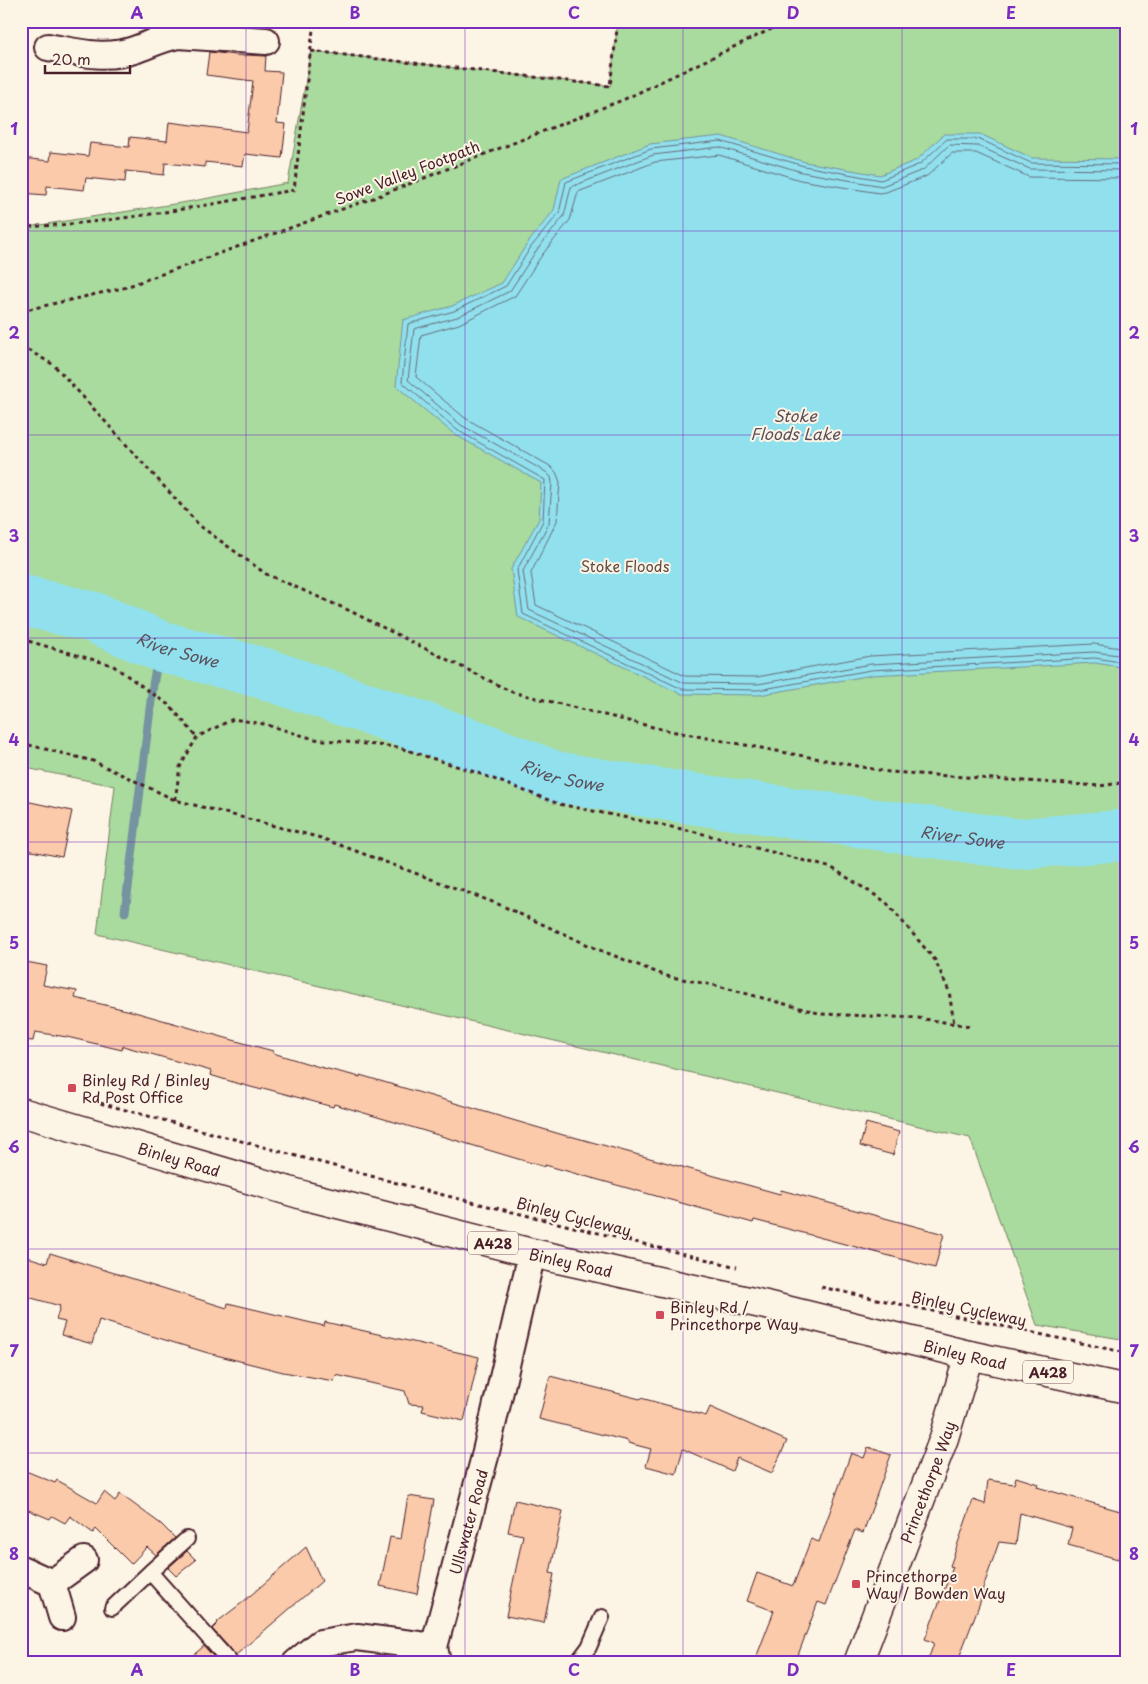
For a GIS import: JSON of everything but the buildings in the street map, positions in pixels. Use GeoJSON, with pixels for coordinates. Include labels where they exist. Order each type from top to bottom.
{"type":"FeatureCollection","features":[{"type":"Feature","properties":{"kind":"main road","name":"Binley Road"},"geometry":{"type":"LineString","coordinates":[[21,1112],[306,1196],[532,1253],[766,1305],[969,1355],[1127,1389]]}},
{"type":"Feature","properties":{"kind":"main road","name":"Princethorpe Way"},"geometry":{"type":"LineString","coordinates":[[858,1663],[944,1438],[969,1355]]}},
{"type":"Feature","properties":{"kind":"street"},"geometry":{"type":"LineString","coordinates":[[48,47],[110,55],[134,50],[165,29],[190,36],[266,41]]}},
{"type":"Feature","properties":{"kind":"street","name":"Ullswater Road"},"geometry":{"type":"LineString","coordinates":[[296,1663],[320,1643],[357,1637],[436,1655],[532,1253]]}},
{"type":"Feature","properties":{"kind":"street"},"geometry":{"type":"LineString","coordinates":[[52,1583],[84,1560]]}},
{"type":"Feature","properties":{"kind":"street"},"geometry":{"type":"LineString","coordinates":[[21,1569],[52,1583],[62,1617]]}},
{"type":"Feature","properties":{"kind":"lane"},"geometry":{"type":"LineString","coordinates":[[112,1608],[187,1539]]}},
{"type":"Feature","properties":{"kind":"lane"},"geometry":{"type":"LineString","coordinates":[[150,1572],[231,1663]]}},
{"type":"Feature","properties":{"kind":"lane"},"geometry":{"type":"LineString","coordinates":[[577,1663],[589,1647],[602,1617]]}},
{"type":"Feature","properties":{"kind":"path"},"geometry":{"type":"LineString","coordinates":[[21,228],[67,226],[294,190],[314,21]]}},
{"type":"Feature","properties":{"kind":"path"},"geometry":{"type":"LineString","coordinates":[[311,51],[610,86],[618,21]]}},
{"type":"Feature","properties":{"kind":"path","name":"Sowe Valley Footpath"},"geometry":{"type":"LineString","coordinates":[[21,311],[123,288],[376,197],[625,99],[788,21]]}},
{"type":"Feature","properties":{"kind":"path"},"geometry":{"type":"LineString","coordinates":[[21,346],[54,365],[200,526],[266,574],[348,610],[512,692],[664,730],[889,772],[1100,786],[1127,782]]}},
{"type":"Feature","properties":{"kind":"path"},"geometry":{"type":"LineString","coordinates":[[21,639],[112,666],[170,706],[197,737]]}},
{"type":"Feature","properties":{"kind":"path"},"geometry":{"type":"LineString","coordinates":[[175,800],[180,767],[197,737],[233,719],[264,724],[314,738],[397,747],[478,773],[559,804],[696,832],[832,868],[886,902],[935,960],[949,990],[954,1024]]}},
{"type":"Feature","properties":{"kind":"path"},"geometry":{"type":"LineString","coordinates":[[21,743],[93,761],[175,800],[321,838],[498,904],[597,949],[666,976],[718,986],[822,1014],[918,1018],[970,1026]]}},
{"type":"Feature","properties":{"kind":"path","name":"Binley Cycleway"},"geometry":{"type":"LineString","coordinates":[[82,1098],[423,1190],[742,1268]]}},
{"type":"Feature","properties":{"kind":"path","name":"Binley Cycleway"},"geometry":{"type":"LineString","coordinates":[[820,1287],[1127,1353]]}},
{"type":"Feature","properties":{"kind":"green space","name":"Stoke Floods"},"geometry":{"type":"Polygon","coordinates":[[[618,21],[1127,21],[1127,1340],[1037,1325],[970,1138],[97,934],[115,786],[21,767],[21,228],[193,201],[288,183],[311,51],[610,86],[618,21]]]}},
{"type":"Feature","properties":{"kind":"water","name":"Stoke Floods Lake"},"geometry":{"type":"Polygon","coordinates":[[[944,134],[980,134],[1032,158],[1127,159],[1127,668],[1095,663],[872,675],[759,695],[681,694],[518,617],[511,569],[539,519],[541,483],[454,434],[396,386],[403,320],[452,306],[502,283],[527,244],[554,210],[561,179],[650,144],[721,136],[805,162],[880,175],[917,160],[944,134]]]}},
{"type":"Feature","properties":{"kind":"waterway","name":"River Sowe"},"geometry":{"type":"LineString","coordinates":[[21,600],[93,617],[160,646],[266,674],[480,747],[556,777],[687,798],[1016,844],[1127,835]]}},
{"type":"Feature","properties":{"kind":"waterway"},"geometry":{"type":"LineString","coordinates":[[125,912],[153,685],[160,646]]}},
{"type":"Feature","properties":{"kind":"place","name":"Binley Rd / Binley Rd Post Office"},"geometry":{"type":"Point","coordinates":[72,1088]}},
{"type":"Feature","properties":{"kind":"place","name":"Binley Rd / Princethorpe Way"},"geometry":{"type":"Point","coordinates":[660,1315]}},
{"type":"Feature","properties":{"kind":"place","name":"Princethorpe Way / Bowden Way"},"geometry":{"type":"Point","coordinates":[856,1584]}}]}
